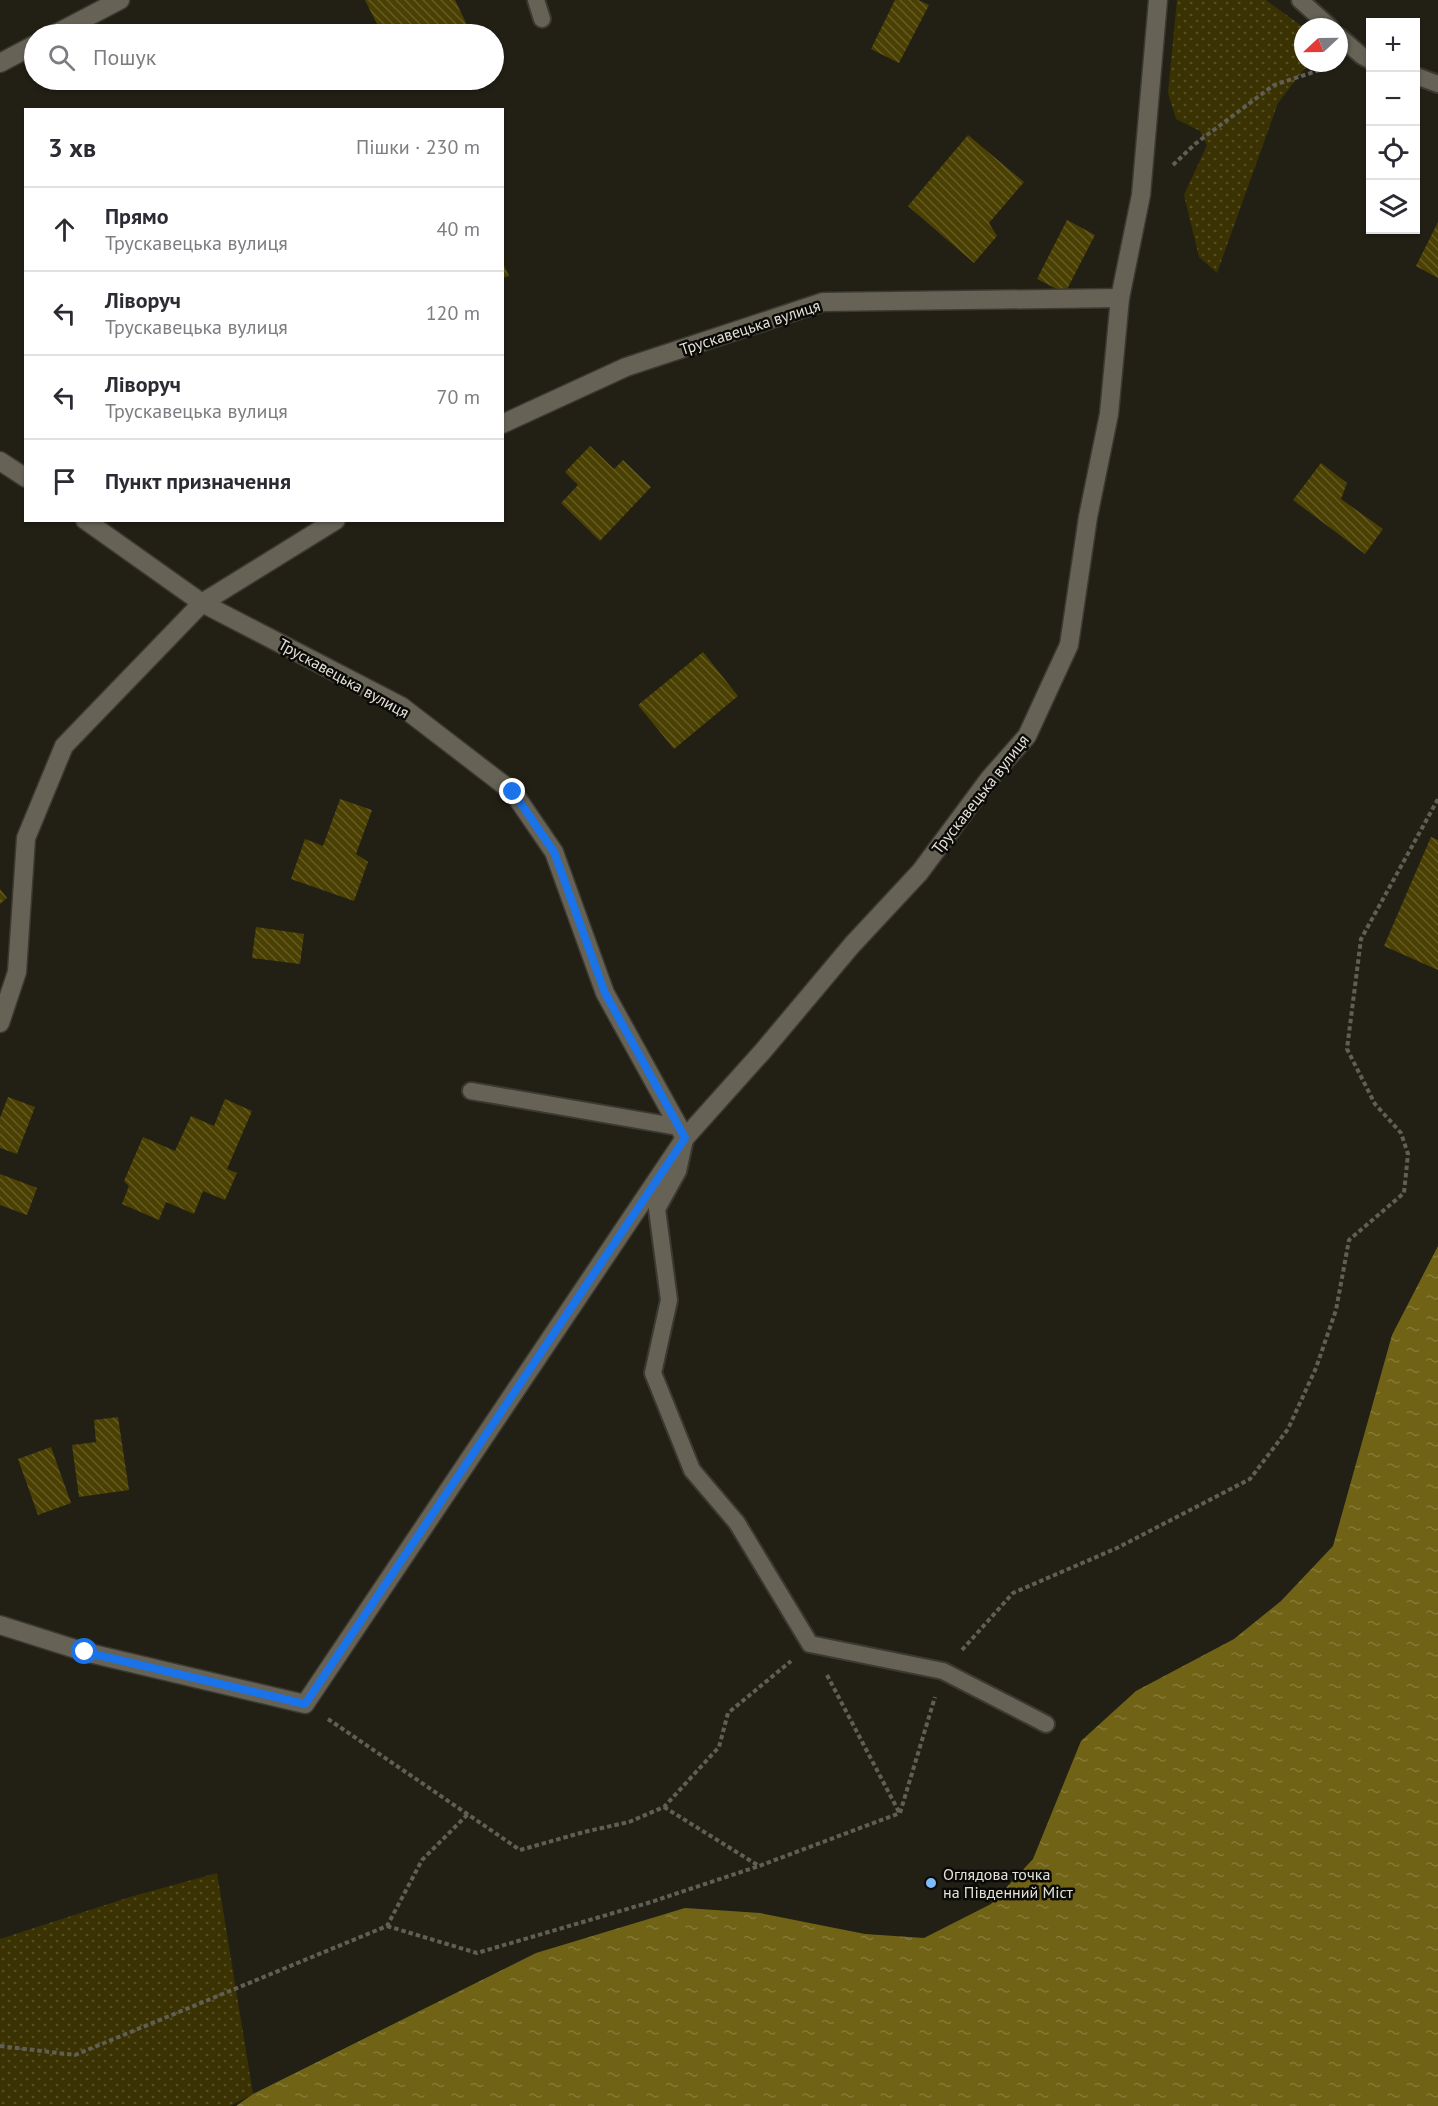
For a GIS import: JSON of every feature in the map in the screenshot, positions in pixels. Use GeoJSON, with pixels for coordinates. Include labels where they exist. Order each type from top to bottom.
{"type":"FeatureCollection","features":[{"type":"Feature","properties":{"kind":"street"},"geometry":{"type":"LineString","coordinates":[[74,24],[120,0]]}},
{"type":"Feature","properties":{"kind":"street","name":"Трускавецька вулиця"},"geometry":{"type":"LineString","coordinates":[[305,1704],[682,1132],[763,1051],[852,945],[920,872],[989,779],[1027,736],[1069,645],[1088,517],[1109,414],[1119,298],[1140,195],[1158,0]]}},
{"type":"Feature","properties":{"kind":"street"},"geometry":{"type":"LineString","coordinates":[[0,63],[24,50]]}},
{"type":"Feature","properties":{"kind":"street","name":"Трускавецька вулиця"},"geometry":{"type":"LineString","coordinates":[[504,423],[626,368],[823,302],[1119,298]]}},
{"type":"Feature","properties":{"kind":"street"},"geometry":{"type":"LineString","coordinates":[[0,460],[24,477]]}},
{"type":"Feature","properties":{"kind":"street","name":"Трускавецька вулиця"},"geometry":{"type":"LineString","coordinates":[[88,522],[202,603],[401,706],[513,792],[554,852],[605,993],[682,1132]]}},
{"type":"Feature","properties":{"kind":"street"},"geometry":{"type":"LineString","coordinates":[[0,1023],[17,972],[26,838],[64,746],[202,603],[333,522]]}},
{"type":"Feature","properties":{"kind":"street"},"geometry":{"type":"LineString","coordinates":[[0,1625],[85,1652],[305,1704]]}},
{"type":"Feature","properties":{"kind":"lane"},"geometry":{"type":"LineString","coordinates":[[536,0],[542,19]]}},
{"type":"Feature","properties":{"kind":"lane"},"geometry":{"type":"LineString","coordinates":[[1300,0],[1320,18]]}},
{"type":"Feature","properties":{"kind":"lane"},"geometry":{"type":"LineString","coordinates":[[1348,43],[1366,58]]}},
{"type":"Feature","properties":{"kind":"lane"},"geometry":{"type":"LineString","coordinates":[[1420,77],[1438,84]]}},
{"type":"Feature","properties":{"kind":"lane"},"geometry":{"type":"LineString","coordinates":[[471,1091],[682,1132],[678,1171],[657,1209],[669,1300],[653,1373],[692,1470],[737,1523],[810,1644],[943,1671],[1046,1724]]}},
{"type":"Feature","properties":{"kind":"path"},"geometry":{"type":"LineString","coordinates":[[1140,195],[1195,144],[1274,85],[1366,58]]}},
{"type":"Feature","properties":{"kind":"path"},"geometry":{"type":"LineString","coordinates":[[900,1813],[943,1671],[1013,1593],[1117,1548],[1250,1479],[1288,1429],[1316,1368],[1336,1310],[1350,1240],[1404,1193],[1408,1154],[1401,1133],[1375,1104],[1347,1048],[1360,939],[1438,800]]}},
{"type":"Feature","properties":{"kind":"path"},"geometry":{"type":"LineString","coordinates":[[305,1704],[520,1850],[628,1822],[664,1807],[719,1747],[728,1713],[810,1644],[900,1813]]}},
{"type":"Feature","properties":{"kind":"path"},"geometry":{"type":"LineString","coordinates":[[664,1807],[759,1866]]}},
{"type":"Feature","properties":{"kind":"path"},"geometry":{"type":"LineString","coordinates":[[0,2046],[75,2055],[387,1926],[477,1953],[651,1902],[759,1866],[900,1813]]}},
{"type":"Feature","properties":{"kind":"path"},"geometry":{"type":"LineString","coordinates":[[387,1926],[422,1860],[468,1814]]}},
{"type":"Feature","properties":{"kind":"shaded area"},"geometry":{"type":"Polygon","coordinates":[[[1177,0],[1266,0],[1294,20],[1294,72],[1302,72],[1278,103],[1217,273],[1199,257],[1184,195],[1207,145],[1200,131],[1176,119],[1168,93],[1177,0]]]}},
{"type":"Feature","properties":{"kind":"shaded area"},"geometry":{"type":"Polygon","coordinates":[[[217,1873],[253,2094],[230,2106],[0,2106],[0,1939],[130,1897],[217,1873]]]}},
{"type":"Feature","properties":{"kind":"water"},"geometry":{"type":"Polygon","coordinates":[[[1438,1246],[1438,2106],[236,2106],[253,2094],[536,1953],[685,1908],[760,1913],[865,1934],[924,1938],[991,1904],[1033,1859],[1081,1741],[1136,1691],[1234,1639],[1281,1601],[1333,1546],[1392,1335],[1438,1246]]]}},
{"type":"Feature","properties":{"kind":"building"},"geometry":{"type":"Polygon","coordinates":[[[365,0],[455,0],[467,24],[377,24],[365,0]]]}},
{"type":"Feature","properties":{"kind":"building"},"geometry":{"type":"Polygon","coordinates":[[[895,0],[918,0],[929,5],[899,63],[871,49],[895,0]]]}},
{"type":"Feature","properties":{"kind":"building"},"geometry":{"type":"Polygon","coordinates":[[[968,135],[1024,182],[989,223],[997,236],[974,263],[908,206],[968,135]]]}},
{"type":"Feature","properties":{"kind":"building"},"geometry":{"type":"Polygon","coordinates":[[[1067,220],[1095,235],[1065,293],[1037,279],[1067,220]]]}},
{"type":"Feature","properties":{"kind":"building"},"geometry":{"type":"Polygon","coordinates":[[[1438,222],[1438,278],[1416,266],[1438,222]]]}},
{"type":"Feature","properties":{"kind":"building"},"geometry":{"type":"Polygon","coordinates":[[[504,265],[509,276],[504,277],[504,265]]]}},
{"type":"Feature","properties":{"kind":"building"},"geometry":{"type":"Polygon","coordinates":[[[590,446],[614,469],[623,460],[651,487],[600,541],[561,503],[578,485],[565,472],[590,446]]]}},
{"type":"Feature","properties":{"kind":"building"},"geometry":{"type":"Polygon","coordinates":[[[1321,463],[1347,483],[1341,499],[1383,529],[1365,554],[1293,500],[1321,463]]]}},
{"type":"Feature","properties":{"kind":"building"},"geometry":{"type":"Polygon","coordinates":[[[703,652],[738,696],[674,749],[638,705],[703,652]]]}},
{"type":"Feature","properties":{"kind":"building"},"geometry":{"type":"Polygon","coordinates":[[[340,799],[372,810],[356,854],[368,862],[354,901],[291,879],[305,839],[323,846],[340,799]]]}},
{"type":"Feature","properties":{"kind":"building"},"geometry":{"type":"Polygon","coordinates":[[[1431,837],[1438,840],[1438,970],[1384,946],[1431,837]]]}},
{"type":"Feature","properties":{"kind":"building"},"geometry":{"type":"Polygon","coordinates":[[[0,889],[7,898],[0,904],[0,889]]]}},
{"type":"Feature","properties":{"kind":"building"},"geometry":{"type":"Polygon","coordinates":[[[256,927],[304,934],[300,964],[252,958],[256,927]]]}},
{"type":"Feature","properties":{"kind":"building"},"geometry":{"type":"Polygon","coordinates":[[[8,1097],[35,1107],[17,1154],[0,1148],[0,1118],[8,1097]]]}},
{"type":"Feature","properties":{"kind":"building"},"geometry":{"type":"Polygon","coordinates":[[[225,1099],[252,1111],[227,1169],[237,1173],[225,1200],[203,1191],[194,1214],[166,1202],[159,1220],[122,1204],[129,1186],[124,1181],[143,1137],[175,1151],[191,1116],[214,1126],[225,1099]]]}},
{"type":"Feature","properties":{"kind":"building"},"geometry":{"type":"Polygon","coordinates":[[[0,1174],[37,1188],[27,1215],[0,1205],[0,1174]]]}},
{"type":"Feature","properties":{"kind":"building"},"geometry":{"type":"Polygon","coordinates":[[[118,1417],[129,1490],[79,1497],[72,1445],[96,1442],[94,1420],[118,1417]]]}},
{"type":"Feature","properties":{"kind":"building"},"geometry":{"type":"Polygon","coordinates":[[[51,1447],[71,1503],[38,1515],[18,1459],[51,1447]]]}},
{"type":"Feature","properties":{"kind":"place","name":"Оглядова точка на Південний Міст"},"geometry":{"type":"Point","coordinates":[931,1883]}},
{"type":"Feature","properties":{"kind":"route"},"geometry":{"type":"LineString","coordinates":[[85,1652],[305,1704],[685,1138],[605,993],[554,852],[513,792]]}}]}
